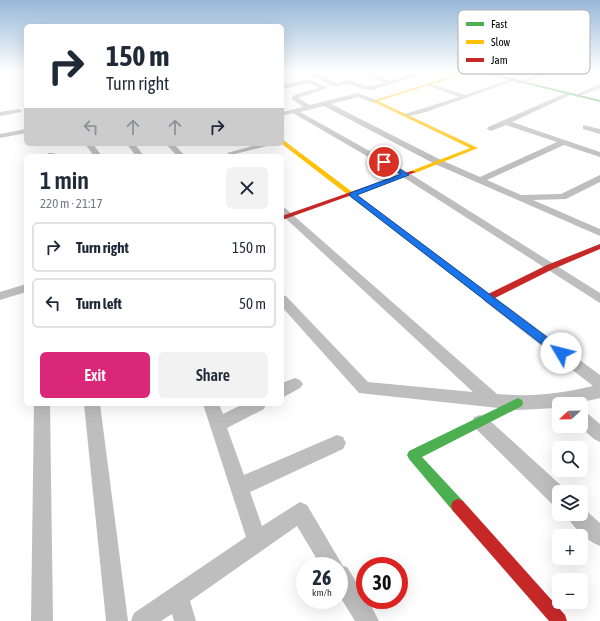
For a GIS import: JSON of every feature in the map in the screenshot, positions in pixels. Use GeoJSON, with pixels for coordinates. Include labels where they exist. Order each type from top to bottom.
{"type":"FeatureCollection","features":[{"type":"Feature","properties":{"kind":"street"},"geometry":{"type":"LineString","coordinates":[[297,100],[308,107]]}},
{"type":"Feature","properties":{"kind":"street"},"geometry":{"type":"LineString","coordinates":[[286,112],[337,100]]}},
{"type":"Feature","properties":{"kind":"street"},"geometry":{"type":"LineString","coordinates":[[405,115],[455,100]]}},
{"type":"Feature","properties":{"kind":"street"},"geometry":{"type":"LineString","coordinates":[[491,129],[561,100]]}},
{"type":"Feature","properties":{"kind":"street"},"geometry":{"type":"LineString","coordinates":[[284,215],[352,194],[475,148],[374,101]]}},
{"type":"Feature","properties":{"kind":"street"},"geometry":{"type":"LineString","coordinates":[[324,103],[438,162],[600,233]]}},
{"type":"Feature","properties":{"kind":"street"},"geometry":{"type":"LineString","coordinates":[[0,114],[19,111]]}},
{"type":"Feature","properties":{"kind":"street"},"geometry":{"type":"LineString","coordinates":[[286,112],[406,175],[600,299]]}},
{"type":"Feature","properties":{"kind":"street"},"geometry":{"type":"LineString","coordinates":[[508,123],[600,155]]}},
{"type":"Feature","properties":{"kind":"street"},"geometry":{"type":"LineString","coordinates":[[586,127],[600,132]]}},
{"type":"Feature","properties":{"kind":"street"},"geometry":{"type":"LineString","coordinates":[[0,136],[24,131]]}},
{"type":"Feature","properties":{"kind":"street"},"geometry":{"type":"LineString","coordinates":[[480,180],[564,142]]}},
{"type":"Feature","properties":{"kind":"street"},"geometry":{"type":"LineString","coordinates":[[284,143],[600,382]]}},
{"type":"Feature","properties":{"kind":"street"},"geometry":{"type":"LineString","coordinates":[[172,146],[179,154]]}},
{"type":"Feature","properties":{"kind":"street"},"geometry":{"type":"LineString","coordinates":[[231,153],[263,146]]}},
{"type":"Feature","properties":{"kind":"street"},"geometry":{"type":"LineString","coordinates":[[519,197],[563,197],[600,178]]}},
{"type":"Feature","properties":{"kind":"street"},"geometry":{"type":"LineString","coordinates":[[284,215],[494,401]]}},
{"type":"Feature","properties":{"kind":"street"},"geometry":{"type":"LineString","coordinates":[[488,298],[550,267],[600,246]]}},
{"type":"Feature","properties":{"kind":"street"},"geometry":{"type":"LineString","coordinates":[[0,296],[24,289]]}},
{"type":"Feature","properties":{"kind":"street"},"geometry":{"type":"LineString","coordinates":[[284,301],[364,388],[518,403],[552,402]]}},
{"type":"Feature","properties":{"kind":"street"},"geometry":{"type":"LineString","coordinates":[[579,397],[600,391]]}},
{"type":"Feature","properties":{"kind":"street"},"geometry":{"type":"LineString","coordinates":[[518,403],[413,455],[559,621]]}},
{"type":"Feature","properties":{"kind":"street"},"geometry":{"type":"LineString","coordinates":[[42,406],[42,621]]}},
{"type":"Feature","properties":{"kind":"street"},"geometry":{"type":"LineString","coordinates":[[92,406],[117,621]]}},
{"type":"Feature","properties":{"kind":"street"},"geometry":{"type":"LineString","coordinates":[[212,406],[257,541]]}},
{"type":"Feature","properties":{"kind":"street"},"geometry":{"type":"LineString","coordinates":[[218,425],[254,406]]}},
{"type":"Feature","properties":{"kind":"street"},"geometry":{"type":"LineString","coordinates":[[480,422],[552,491]]}},
{"type":"Feature","properties":{"kind":"street"},"geometry":{"type":"LineString","coordinates":[[588,424],[600,434]]}},
{"type":"Feature","properties":{"kind":"street"},"geometry":{"type":"LineString","coordinates":[[239,487],[337,443]]}},
{"type":"Feature","properties":{"kind":"street"},"geometry":{"type":"LineString","coordinates":[[142,621],[300,512],[328,557]]}},
{"type":"Feature","properties":{"kind":"street"},"geometry":{"type":"LineString","coordinates":[[584,521],[600,536]]}},
{"type":"Feature","properties":{"kind":"street"},"geometry":{"type":"LineString","coordinates":[[348,589],[368,621]]}},
{"type":"Feature","properties":{"kind":"street"},"geometry":{"type":"LineString","coordinates":[[177,596],[185,621]]}},
{"type":"Feature","properties":{"kind":"traffic: fast"},"geometry":{"type":"LineString","coordinates":[[596,100],[600,101]]}},
{"type":"Feature","properties":{"kind":"traffic: fast"},"geometry":{"type":"LineString","coordinates":[[458,506],[413,455],[518,403]]}},
{"type":"Feature","properties":{"kind":"traffic: slow"},"geometry":{"type":"LineString","coordinates":[[377,100],[374,101],[475,148],[413,172]]}},
{"type":"Feature","properties":{"kind":"traffic: slow"},"geometry":{"type":"LineString","coordinates":[[284,143],[482,294]]}},
{"type":"Feature","properties":{"kind":"traffic: jam"},"geometry":{"type":"LineString","coordinates":[[284,217],[413,172]]}},
{"type":"Feature","properties":{"kind":"traffic: jam"},"geometry":{"type":"LineString","coordinates":[[482,294],[488,298],[550,267],[600,246]]}},
{"type":"Feature","properties":{"kind":"traffic: jam"},"geometry":{"type":"LineString","coordinates":[[458,506],[559,621]]}},
{"type":"Feature","properties":{"kind":"route"},"geometry":{"type":"LineString","coordinates":[[384,162],[406,175],[352,194],[561,353]]}}]}
